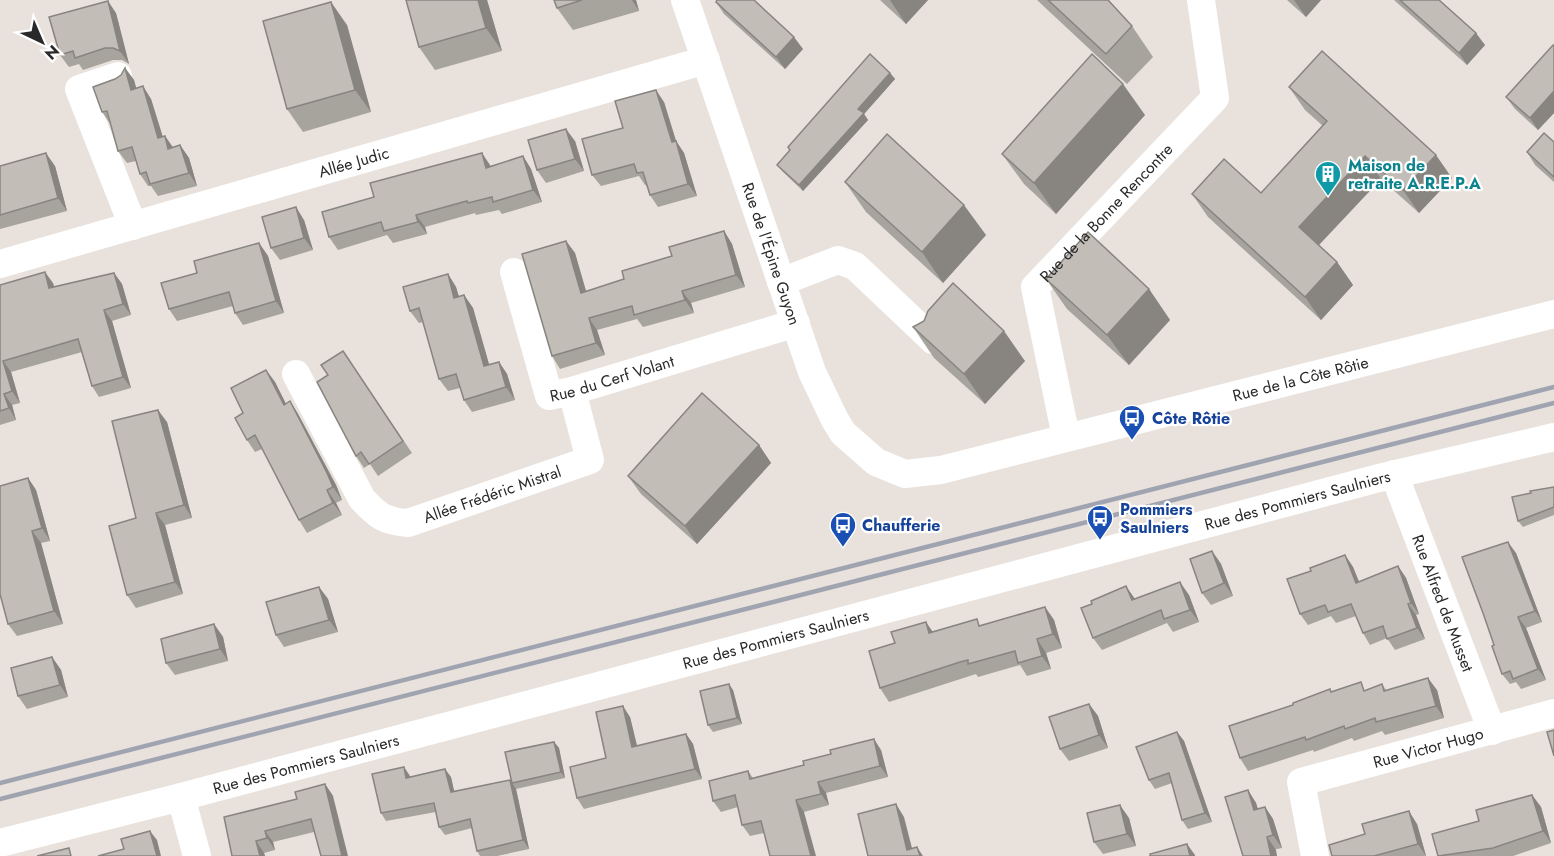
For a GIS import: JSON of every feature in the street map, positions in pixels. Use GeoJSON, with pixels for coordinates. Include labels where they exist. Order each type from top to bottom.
{"type":"FeatureCollection","features":[{"type":"Feature","properties":{"kind":"street","name":"Rue de l'Épine Guyon"},"geometry":{"type":"LineString","coordinates":[[685,0],[812,372],[843,433],[876,462],[904,474]]}},
{"type":"Feature","properties":{"kind":"street","name":"Rue de la Bonne Rencontre"},"geometry":{"type":"LineString","coordinates":[[1066,437],[1035,287],[1215,98],[1200,0]]}},
{"type":"Feature","properties":{"kind":"street","name":"Allée Judic"},"geometry":{"type":"LineString","coordinates":[[0,264],[706,60]]}},
{"type":"Feature","properties":{"kind":"street"},"geometry":{"type":"LineString","coordinates":[[118,76],[78,88],[133,226]]}},
{"type":"Feature","properties":{"kind":"street"},"geometry":{"type":"LineString","coordinates":[[781,282],[838,260],[855,266],[933,340]]}},
{"type":"Feature","properties":{"kind":"street","name":"Rue du Cerf Volant"},"geometry":{"type":"LineString","coordinates":[[514,272],[549,396],[796,323]]}},
{"type":"Feature","properties":{"kind":"street","name":"Rue de la Côte Rôtie"},"geometry":{"type":"LineString","coordinates":[[904,474],[942,471],[1066,437],[1554,314]]}},
{"type":"Feature","properties":{"kind":"street","name":"Allée Frédéric Mistral"},"geometry":{"type":"LineString","coordinates":[[296,374],[362,499],[378,516],[393,522],[408,523],[590,460],[572,391]]}},
{"type":"Feature","properties":{"kind":"street","name":"Rue des Pommiers Saulniers"},"geometry":{"type":"LineString","coordinates":[[0,843],[181,797],[1394,474],[1554,437]]}},
{"type":"Feature","properties":{"kind":"street","name":"Rue Alfred de Musset"},"geometry":{"type":"LineString","coordinates":[[1394,474],[1492,731]]}},
{"type":"Feature","properties":{"kind":"street","name":"Rue Victor Hugo"},"geometry":{"type":"LineString","coordinates":[[1315,856],[1301,782],[1554,712]]}},
{"type":"Feature","properties":{"kind":"street"},"geometry":{"type":"LineString","coordinates":[[181,797],[197,856]]}},
{"type":"Feature","properties":{"kind":"building"},"geometry":{"type":"Polygon","coordinates":[[[406,0],[478,0],[486,28],[419,47],[406,0]]]}},
{"type":"Feature","properties":{"kind":"building"},"geometry":{"type":"Polygon","coordinates":[[[554,0],[582,0],[557,8],[554,0]]]}},
{"type":"Feature","properties":{"kind":"building"},"geometry":{"type":"Polygon","coordinates":[[[717,0],[754,0],[794,37],[776,57],[716,2],[717,0]]]}},
{"type":"Feature","properties":{"kind":"building"},"geometry":{"type":"Polygon","coordinates":[[[1048,0],[1108,0],[1132,26],[1106,54],[1048,0]]]}},
{"type":"Feature","properties":{"kind":"building"},"geometry":{"type":"Polygon","coordinates":[[[1400,0],[1439,0],[1476,33],[1459,53],[1400,0]]]}},
{"type":"Feature","properties":{"kind":"building"},"geometry":{"type":"Polygon","coordinates":[[[108,1],[120,51],[105,48],[75,58],[73,51],[60,55],[49,17],[108,1]]]}},
{"type":"Feature","properties":{"kind":"building"},"geometry":{"type":"Polygon","coordinates":[[[331,2],[355,90],[287,109],[263,21],[331,2]]]}},
{"type":"Feature","properties":{"kind":"building"},"geometry":{"type":"Polygon","coordinates":[[[1553,45],[1554,91],[1530,118],[1506,97],[1553,45]]]}},
{"type":"Feature","properties":{"kind":"building","name":"Maison de retraite A.R.E.P.A"},"geometry":{"type":"Polygon","coordinates":[[[1322,51],[1436,155],[1403,190],[1365,156],[1299,227],[1337,262],[1305,297],[1192,194],[1224,159],[1261,193],[1327,121],[1289,87],[1322,51]]]}},
{"type":"Feature","properties":{"kind":"building"},"geometry":{"type":"Polygon","coordinates":[[[870,54],[890,73],[858,109],[864,113],[799,185],[777,165],[790,150],[788,147],[870,54]]]}},
{"type":"Feature","properties":{"kind":"building"},"geometry":{"type":"Polygon","coordinates":[[[1092,54],[1123,84],[1034,183],[1002,154],[1092,54]]]}},
{"type":"Feature","properties":{"kind":"building"},"geometry":{"type":"Polygon","coordinates":[[[125,68],[131,90],[143,86],[158,138],[165,136],[168,149],[180,145],[189,173],[150,184],[146,172],[140,174],[132,147],[118,151],[107,111],[102,112],[93,87],[115,79],[125,68]]]}},
{"type":"Feature","properties":{"kind":"building"},"geometry":{"type":"Polygon","coordinates":[[[656,90],[672,142],[676,141],[688,184],[650,195],[643,172],[637,173],[634,164],[592,175],[582,139],[623,128],[615,101],[656,90]]]}},
{"type":"Feature","properties":{"kind":"building"},"geometry":{"type":"Polygon","coordinates":[[[566,129],[575,159],[537,170],[528,140],[566,129]]]}},
{"type":"Feature","properties":{"kind":"building"},"geometry":{"type":"Polygon","coordinates":[[[1544,133],[1554,142],[1554,177],[1527,152],[1544,133]]]}},
{"type":"Feature","properties":{"kind":"building"},"geometry":{"type":"Polygon","coordinates":[[[887,134],[964,205],[922,252],[845,182],[887,134]]]}},
{"type":"Feature","properties":{"kind":"building"},"geometry":{"type":"Polygon","coordinates":[[[46,153],[58,198],[0,215],[0,166],[46,153]]]}},
{"type":"Feature","properties":{"kind":"building"},"geometry":{"type":"Polygon","coordinates":[[[482,153],[486,168],[523,156],[533,190],[493,202],[492,197],[468,203],[467,201],[416,215],[418,222],[384,231],[381,222],[329,237],[322,212],[374,197],[370,183],[482,153]]]}},
{"type":"Feature","properties":{"kind":"building"},"geometry":{"type":"Polygon","coordinates":[[[296,207],[304,238],[271,248],[262,217],[296,207]]]}},
{"type":"Feature","properties":{"kind":"building"},"geometry":{"type":"Polygon","coordinates":[[[724,231],[736,275],[682,291],[685,300],[634,315],[632,306],[589,318],[596,343],[552,356],[522,254],[566,241],[581,293],[624,279],[622,271],[672,256],[669,247],[724,231]]]}},
{"type":"Feature","properties":{"kind":"building"},"geometry":{"type":"Polygon","coordinates":[[[1088,232],[1149,289],[1107,335],[1046,279],[1088,232]]]}},
{"type":"Feature","properties":{"kind":"building"},"geometry":{"type":"Polygon","coordinates":[[[259,243],[276,301],[235,313],[229,292],[169,309],[161,283],[197,273],[194,261],[259,243]]]}},
{"type":"Feature","properties":{"kind":"building"},"geometry":{"type":"Polygon","coordinates":[[[45,272],[49,288],[114,273],[123,304],[104,310],[123,377],[92,386],[78,339],[3,361],[12,391],[4,394],[9,408],[0,411],[0,285],[45,272]]]}},
{"type":"Feature","properties":{"kind":"building"},"geometry":{"type":"Polygon","coordinates":[[[448,274],[454,298],[464,295],[484,366],[499,362],[506,387],[464,400],[456,374],[439,379],[419,308],[410,311],[403,287],[448,274]]]}},
{"type":"Feature","properties":{"kind":"building"},"geometry":{"type":"Polygon","coordinates":[[[953,283],[1004,331],[964,374],[913,327],[924,321],[928,311],[953,283]]]}},
{"type":"Feature","properties":{"kind":"building"},"geometry":{"type":"Polygon","coordinates":[[[343,351],[403,441],[369,464],[361,452],[356,456],[317,382],[328,375],[321,365],[343,351]]]}},
{"type":"Feature","properties":{"kind":"building"},"geometry":{"type":"Polygon","coordinates":[[[266,370],[284,405],[290,401],[333,487],[327,490],[333,503],[299,520],[255,435],[247,440],[235,418],[243,413],[231,388],[266,370]]]}},
{"type":"Feature","properties":{"kind":"building"},"geometry":{"type":"Polygon","coordinates":[[[702,393],[759,445],[685,526],[628,476],[702,393]]]}},
{"type":"Feature","properties":{"kind":"building"},"geometry":{"type":"Polygon","coordinates":[[[158,410],[184,505],[156,513],[175,582],[127,595],[109,526],[136,518],[112,421],[158,410]]]}},
{"type":"Feature","properties":{"kind":"building"},"geometry":{"type":"Polygon","coordinates":[[[28,478],[42,528],[32,531],[54,611],[8,624],[0,594],[0,486],[28,478]]]}},
{"type":"Feature","properties":{"kind":"building"},"geometry":{"type":"Polygon","coordinates":[[[1554,487],[1554,507],[1518,521],[1512,497],[1554,487]]]}},
{"type":"Feature","properties":{"kind":"building"},"geometry":{"type":"Polygon","coordinates":[[[1508,542],[1535,611],[1518,617],[1538,669],[1513,679],[1510,671],[1502,674],[1492,646],[1494,645],[1462,557],[1508,542]]]}},
{"type":"Feature","properties":{"kind":"building"},"geometry":{"type":"Polygon","coordinates":[[[1212,551],[1224,583],[1202,593],[1190,559],[1212,551]]]}},
{"type":"Feature","properties":{"kind":"building"},"geometry":{"type":"Polygon","coordinates":[[[1345,555],[1356,583],[1398,566],[1417,628],[1387,639],[1383,626],[1363,633],[1351,604],[1328,612],[1325,605],[1300,614],[1287,579],[1345,555]]]}},
{"type":"Feature","properties":{"kind":"building"},"geometry":{"type":"Polygon","coordinates":[[[1180,582],[1190,610],[1164,619],[1161,610],[1093,638],[1081,608],[1092,604],[1091,601],[1126,586],[1132,600],[1180,582]]]}},
{"type":"Feature","properties":{"kind":"building"},"geometry":{"type":"Polygon","coordinates":[[[319,587],[329,620],[276,635],[266,602],[319,587]]]}},
{"type":"Feature","properties":{"kind":"building"},"geometry":{"type":"Polygon","coordinates":[[[1045,607],[1053,634],[1037,639],[1042,656],[1018,663],[1015,651],[968,664],[968,660],[880,688],[869,651],[895,643],[891,632],[926,622],[929,633],[977,619],[979,626],[1045,607]]]}},
{"type":"Feature","properties":{"kind":"building"},"geometry":{"type":"Polygon","coordinates":[[[214,624],[220,649],[166,663],[161,639],[214,624]]]}},
{"type":"Feature","properties":{"kind":"building"},"geometry":{"type":"Polygon","coordinates":[[[52,657],[60,685],[18,696],[11,668],[52,657]]]}},
{"type":"Feature","properties":{"kind":"building"},"geometry":{"type":"Polygon","coordinates":[[[1428,678],[1436,706],[1376,722],[1375,718],[1345,729],[1344,726],[1306,740],[1305,737],[1240,758],[1229,726],[1293,705],[1293,703],[1330,689],[1331,692],[1361,682],[1364,691],[1382,684],[1384,691],[1428,678]]]}},
{"type":"Feature","properties":{"kind":"building"},"geometry":{"type":"Polygon","coordinates":[[[729,684],[737,718],[708,725],[700,691],[729,684]]]}},
{"type":"Feature","properties":{"kind":"building"},"geometry":{"type":"Polygon","coordinates":[[[1089,704],[1099,735],[1060,749],[1049,717],[1089,704]]]}},
{"type":"Feature","properties":{"kind":"building"},"geometry":{"type":"Polygon","coordinates":[[[623,706],[632,747],[686,734],[695,769],[577,798],[570,767],[606,758],[596,712],[623,706]]]}},
{"type":"Feature","properties":{"kind":"building"},"geometry":{"type":"Polygon","coordinates":[[[1554,730],[1554,756],[1547,732],[1554,730]]]}},
{"type":"Feature","properties":{"kind":"building"},"geometry":{"type":"Polygon","coordinates":[[[1177,732],[1205,813],[1182,820],[1169,773],[1149,780],[1136,747],[1177,732]]]}},
{"type":"Feature","properties":{"kind":"building"},"geometry":{"type":"Polygon","coordinates":[[[874,739],[880,766],[818,782],[821,794],[796,800],[811,856],[770,856],[761,821],[742,825],[735,795],[713,801],[709,781],[748,771],[750,779],[804,765],[803,761],[831,754],[830,750],[874,739]]]}},
{"type":"Feature","properties":{"kind":"building"},"geometry":{"type":"Polygon","coordinates":[[[554,742],[561,772],[512,783],[505,752],[554,742]]]}},
{"type":"Feature","properties":{"kind":"building"},"geometry":{"type":"Polygon","coordinates":[[[404,767],[406,778],[445,769],[451,792],[510,780],[523,840],[477,851],[470,819],[439,827],[434,803],[381,813],[372,774],[404,767]]]}},
{"type":"Feature","properties":{"kind":"building"},"geometry":{"type":"Polygon","coordinates":[[[325,784],[342,856],[321,856],[311,819],[265,831],[267,838],[256,841],[260,856],[232,856],[224,817],[297,799],[295,792],[325,784]]]}},
{"type":"Feature","properties":{"kind":"building"},"geometry":{"type":"Polygon","coordinates":[[[1248,790],[1254,810],[1265,807],[1273,835],[1267,837],[1271,856],[1243,856],[1225,797],[1248,790]]]}},
{"type":"Feature","properties":{"kind":"building"},"geometry":{"type":"Polygon","coordinates":[[[1532,795],[1543,831],[1493,848],[1438,856],[1432,834],[1479,821],[1476,810],[1532,795]]]}},
{"type":"Feature","properties":{"kind":"building"},"geometry":{"type":"Polygon","coordinates":[[[896,804],[907,850],[917,847],[920,856],[868,856],[858,814],[896,804]]]}},
{"type":"Feature","properties":{"kind":"building"},"geometry":{"type":"Polygon","coordinates":[[[1120,805],[1127,834],[1094,842],[1087,813],[1120,805]]]}},
{"type":"Feature","properties":{"kind":"building"},"geometry":{"type":"Polygon","coordinates":[[[1409,811],[1418,844],[1374,856],[1332,856],[1329,845],[1365,834],[1362,824],[1409,811]]]}},
{"type":"Feature","properties":{"kind":"building"},"geometry":{"type":"Polygon","coordinates":[[[150,831],[157,856],[98,856],[124,849],[121,839],[150,831]]]}},
{"type":"Feature","properties":{"kind":"building"},"geometry":{"type":"Polygon","coordinates":[[[1187,844],[1190,856],[1150,856],[1150,854],[1187,844]]]}},
{"type":"Feature","properties":{"kind":"building"},"geometry":{"type":"Polygon","coordinates":[[[69,848],[71,856],[37,856],[69,848]]]}},
{"type":"Feature","properties":{"kind":"railway"},"geometry":{"type":"LineString","coordinates":[[0,783],[1554,387]]}},
{"type":"Feature","properties":{"kind":"railway"},"geometry":{"type":"LineString","coordinates":[[0,799],[1554,403]]}},
{"type":"Feature","properties":{"kind":"place","name":"Maison de retraite A.R.E.P.A"},"geometry":{"type":"Point","coordinates":[1328,197]}},
{"type":"Feature","properties":{"kind":"place","name":"Côte Rôtie"},"geometry":{"type":"Point","coordinates":[1132,441]}},
{"type":"Feature","properties":{"kind":"place","name":"Pommiers Saulniers"},"geometry":{"type":"Point","coordinates":[1100,541]}},
{"type":"Feature","properties":{"kind":"place","name":"Chaufferie"},"geometry":{"type":"Point","coordinates":[843,548]}}]}
